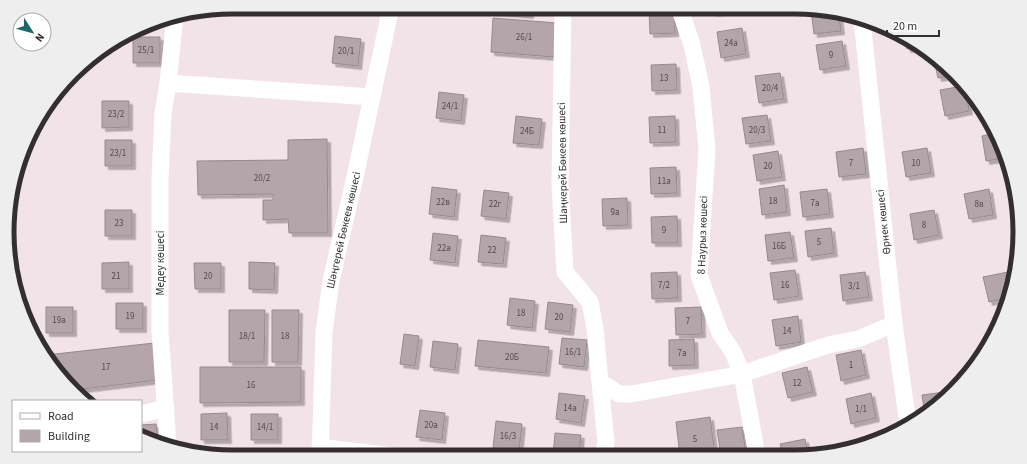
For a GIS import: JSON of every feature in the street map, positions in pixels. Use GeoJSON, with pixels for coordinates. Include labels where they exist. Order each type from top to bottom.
{"type":"FeatureCollection","features":[{"type":"Feature","properties":{"kind":"street","name":"Шәңгерей Бөкеев көшесі"},"geometry":{"type":"LineString","coordinates":[[320,450],[324,332],[331,281],[390,14]]}},
{"type":"Feature","properties":{"kind":"street","name":"Шаңкерей Бөкеев көшесі"},"geometry":{"type":"LineString","coordinates":[[563,14],[560,184],[565,272],[590,302],[595,328],[606,442],[604,450]]}},
{"type":"Feature","properties":{"kind":"street","name":"8 Наурыз көшесі"},"geometry":{"type":"LineString","coordinates":[[681,14],[692,45],[701,87],[707,150],[699,275],[720,333],[733,352],[742,374],[756,450]]}},
{"type":"Feature","properties":{"kind":"street","name":"Медеу көшесі"},"geometry":{"type":"LineString","coordinates":[[168,440],[160,331],[160,180],[163,112],[168,83],[174,22]]}},
{"type":"Feature","properties":{"kind":"street","name":"Өрнек көшесі"},"geometry":{"type":"LineString","coordinates":[[863,25],[894,324],[907,419]]}},
{"type":"Feature","properties":{"kind":"street"},"geometry":{"type":"LineString","coordinates":[[168,83],[372,97]]}},
{"type":"Feature","properties":{"kind":"street"},"geometry":{"type":"LineString","coordinates":[[600,382],[619,394],[631,394],[742,374],[828,345],[858,339],[894,324]]}},
{"type":"Feature","properties":{"kind":"street"},"geometry":{"type":"LineString","coordinates":[[142,414],[166,408]]}},
{"type":"Feature","properties":{"kind":"building"},"geometry":{"type":"Polygon","coordinates":[[[649,14],[675,14],[675,33],[650,34],[649,14]]]}},
{"type":"Feature","properties":{"kind":"building"},"geometry":{"type":"Polygon","coordinates":[[[812,14],[839,18],[841,31],[814,34],[812,14]]]}},
{"type":"Feature","properties":{"kind":"building"},"geometry":{"type":"Polygon","coordinates":[[[493,18],[557,23],[554,57],[491,52],[493,18]]]}},
{"type":"Feature","properties":{"kind":"building"},"geometry":{"type":"Polygon","coordinates":[[[742,28],[746,54],[721,58],[717,32],[742,28]]]}},
{"type":"Feature","properties":{"kind":"building"},"geometry":{"type":"Polygon","coordinates":[[[335,36],[361,39],[358,66],[332,63],[335,36]]]}},
{"type":"Feature","properties":{"kind":"building"},"geometry":{"type":"Polygon","coordinates":[[[160,37],[160,63],[133,63],[133,38],[160,37]]]}},
{"type":"Feature","properties":{"kind":"building"},"geometry":{"type":"Polygon","coordinates":[[[842,41],[846,66],[820,70],[816,45],[842,41]]]}},
{"type":"Feature","properties":{"kind":"building"},"geometry":{"type":"Polygon","coordinates":[[[906,45],[912,48],[907,49],[906,45]]]}},
{"type":"Feature","properties":{"kind":"building"},"geometry":{"type":"Polygon","coordinates":[[[676,64],[677,90],[652,91],[651,65],[676,64]]]}},
{"type":"Feature","properties":{"kind":"building"},"geometry":{"type":"Polygon","coordinates":[[[935,65],[947,76],[938,78],[935,65]]]}},
{"type":"Feature","properties":{"kind":"building"},"geometry":{"type":"Polygon","coordinates":[[[780,73],[784,99],[759,103],[755,76],[780,73]]]}},
{"type":"Feature","properties":{"kind":"building"},"geometry":{"type":"Polygon","coordinates":[[[958,87],[967,98],[969,111],[945,116],[940,90],[958,87]]]}},
{"type":"Feature","properties":{"kind":"building"},"geometry":{"type":"Polygon","coordinates":[[[439,92],[464,95],[461,121],[436,118],[439,92]]]}},
{"type":"Feature","properties":{"kind":"building"},"geometry":{"type":"Polygon","coordinates":[[[102,101],[129,101],[129,127],[102,128],[102,101]]]}},
{"type":"Feature","properties":{"kind":"building"},"geometry":{"type":"Polygon","coordinates":[[[767,115],[771,141],[746,144],[742,118],[767,115]]]}},
{"type":"Feature","properties":{"kind":"building"},"geometry":{"type":"Polygon","coordinates":[[[516,116],[542,119],[539,145],[513,143],[516,116]]]}},
{"type":"Feature","properties":{"kind":"building"},"geometry":{"type":"Polygon","coordinates":[[[675,116],[676,142],[650,143],[649,117],[675,116]]]}},
{"type":"Feature","properties":{"kind":"building"},"geometry":{"type":"Polygon","coordinates":[[[990,134],[1000,159],[986,161],[982,136],[990,134]]]}},
{"type":"Feature","properties":{"kind":"building"},"geometry":{"type":"Polygon","coordinates":[[[327,139],[328,233],[289,233],[288,219],[263,220],[263,200],[273,200],[273,194],[198,195],[197,161],[288,160],[288,140],[327,139]]]}},
{"type":"Feature","properties":{"kind":"building"},"geometry":{"type":"Polygon","coordinates":[[[105,140],[132,140],[132,166],[105,166],[105,140]]]}},
{"type":"Feature","properties":{"kind":"building"},"geometry":{"type":"Polygon","coordinates":[[[863,148],[866,174],[839,177],[836,152],[863,148]]]}},
{"type":"Feature","properties":{"kind":"building"},"geometry":{"type":"Polygon","coordinates":[[[927,148],[931,173],[906,177],[902,152],[927,148]]]}},
{"type":"Feature","properties":{"kind":"building"},"geometry":{"type":"Polygon","coordinates":[[[778,151],[782,177],[757,181],[753,155],[778,151]]]}},
{"type":"Feature","properties":{"kind":"building"},"geometry":{"type":"Polygon","coordinates":[[[676,167],[677,193],[651,194],[650,168],[676,167]]]}},
{"type":"Feature","properties":{"kind":"building"},"geometry":{"type":"Polygon","coordinates":[[[784,185],[787,212],[762,215],[759,189],[784,185]]]}},
{"type":"Feature","properties":{"kind":"building"},"geometry":{"type":"Polygon","coordinates":[[[432,187],[457,190],[454,217],[429,214],[432,187]]]}},
{"type":"Feature","properties":{"kind":"building"},"geometry":{"type":"Polygon","coordinates":[[[827,189],[830,214],[803,217],[800,192],[827,189]]]}},
{"type":"Feature","properties":{"kind":"building"},"geometry":{"type":"Polygon","coordinates":[[[989,189],[993,215],[969,219],[964,194],[989,189]]]}},
{"type":"Feature","properties":{"kind":"building"},"geometry":{"type":"Polygon","coordinates":[[[484,190],[509,193],[506,219],[481,216],[484,190]]]}},
{"type":"Feature","properties":{"kind":"building"},"geometry":{"type":"Polygon","coordinates":[[[627,198],[628,225],[603,226],[602,199],[627,198]]]}},
{"type":"Feature","properties":{"kind":"building"},"geometry":{"type":"Polygon","coordinates":[[[105,210],[132,210],[132,236],[105,236],[105,210]]]}},
{"type":"Feature","properties":{"kind":"building"},"geometry":{"type":"Polygon","coordinates":[[[934,210],[939,235],[914,240],[910,214],[934,210]]]}},
{"type":"Feature","properties":{"kind":"building"},"geometry":{"type":"Polygon","coordinates":[[[677,216],[678,243],[652,243],[651,217],[677,216]]]}},
{"type":"Feature","properties":{"kind":"building"},"geometry":{"type":"Polygon","coordinates":[[[831,228],[834,253],[808,257],[805,231],[831,228]]]}},
{"type":"Feature","properties":{"kind":"building"},"geometry":{"type":"Polygon","coordinates":[[[790,232],[794,258],[768,261],[765,235],[790,232]]]}},
{"type":"Feature","properties":{"kind":"building"},"geometry":{"type":"Polygon","coordinates":[[[433,233],[458,236],[455,263],[430,260],[433,233]]]}},
{"type":"Feature","properties":{"kind":"building"},"geometry":{"type":"Polygon","coordinates":[[[481,235],[506,238],[503,264],[478,262],[481,235]]]}},
{"type":"Feature","properties":{"kind":"building"},"geometry":{"type":"Polygon","coordinates":[[[129,262],[129,289],[102,289],[102,263],[129,262]]]}},
{"type":"Feature","properties":{"kind":"building"},"geometry":{"type":"Polygon","coordinates":[[[249,262],[275,263],[274,290],[249,289],[249,262]]]}},
{"type":"Feature","properties":{"kind":"building"},"geometry":{"type":"Polygon","coordinates":[[[194,263],[221,263],[221,289],[195,289],[194,263]]]}},
{"type":"Feature","properties":{"kind":"building"},"geometry":{"type":"Polygon","coordinates":[[[795,270],[799,296],[774,300],[770,273],[795,270]]]}},
{"type":"Feature","properties":{"kind":"building"},"geometry":{"type":"Polygon","coordinates":[[[677,272],[678,298],[652,299],[651,273],[677,272]]]}},
{"type":"Feature","properties":{"kind":"building"},"geometry":{"type":"Polygon","coordinates":[[[865,272],[869,297],[843,301],[840,275],[865,272]]]}},
{"type":"Feature","properties":{"kind":"building"},"geometry":{"type":"Polygon","coordinates":[[[1008,272],[1009,276],[1002,299],[989,302],[983,277],[1008,272]]]}},
{"type":"Feature","properties":{"kind":"building"},"geometry":{"type":"Polygon","coordinates":[[[510,298],[535,301],[532,328],[507,325],[510,298]]]}},
{"type":"Feature","properties":{"kind":"building"},"geometry":{"type":"Polygon","coordinates":[[[548,302],[573,305],[570,332],[545,329],[548,302]]]}},
{"type":"Feature","properties":{"kind":"building"},"geometry":{"type":"Polygon","coordinates":[[[116,303],[143,303],[143,329],[116,329],[116,303]]]}},
{"type":"Feature","properties":{"kind":"building"},"geometry":{"type":"Polygon","coordinates":[[[46,307],[73,307],[73,333],[46,333],[46,307]]]}},
{"type":"Feature","properties":{"kind":"building"},"geometry":{"type":"Polygon","coordinates":[[[701,307],[702,334],[676,335],[675,308],[701,307]]]}},
{"type":"Feature","properties":{"kind":"building"},"geometry":{"type":"Polygon","coordinates":[[[229,310],[265,310],[264,362],[229,362],[229,310]]]}},
{"type":"Feature","properties":{"kind":"building"},"geometry":{"type":"Polygon","coordinates":[[[272,310],[299,310],[298,362],[272,362],[272,310]]]}},
{"type":"Feature","properties":{"kind":"building"},"geometry":{"type":"Polygon","coordinates":[[[798,316],[801,342],[776,346],[772,320],[798,316]]]}},
{"type":"Feature","properties":{"kind":"building"},"geometry":{"type":"Polygon","coordinates":[[[404,334],[419,336],[415,366],[400,364],[404,334]]]}},
{"type":"Feature","properties":{"kind":"building"},"geometry":{"type":"Polygon","coordinates":[[[562,338],[587,340],[584,367],[559,364],[562,338]]]}},
{"type":"Feature","properties":{"kind":"building"},"geometry":{"type":"Polygon","coordinates":[[[694,339],[695,365],[669,366],[669,340],[694,339]]]}},
{"type":"Feature","properties":{"kind":"building"},"geometry":{"type":"Polygon","coordinates":[[[478,340],[549,347],[546,373],[475,366],[478,340]]]}},
{"type":"Feature","properties":{"kind":"building"},"geometry":{"type":"Polygon","coordinates":[[[433,341],[458,344],[455,370],[430,367],[433,341]]]}},
{"type":"Feature","properties":{"kind":"building"},"geometry":{"type":"Polygon","coordinates":[[[154,343],[158,380],[81,389],[68,376],[52,354],[154,343]]]}},
{"type":"Feature","properties":{"kind":"building"},"geometry":{"type":"Polygon","coordinates":[[[861,350],[866,375],[841,381],[836,355],[861,350]]]}},
{"type":"Feature","properties":{"kind":"building"},"geometry":{"type":"Polygon","coordinates":[[[200,367],[301,367],[301,402],[200,403],[200,367]]]}},
{"type":"Feature","properties":{"kind":"building"},"geometry":{"type":"Polygon","coordinates":[[[807,367],[813,392],[788,398],[782,373],[807,367]]]}},
{"type":"Feature","properties":{"kind":"building"},"geometry":{"type":"Polygon","coordinates":[[[943,392],[924,408],[922,395],[943,392]]]}},
{"type":"Feature","properties":{"kind":"building"},"geometry":{"type":"Polygon","coordinates":[[[559,393],[585,396],[581,423],[556,419],[559,393]]]}},
{"type":"Feature","properties":{"kind":"building"},"geometry":{"type":"Polygon","coordinates":[[[871,393],[876,418],[851,424],[846,399],[871,393]]]}},
{"type":"Feature","properties":{"kind":"building"},"geometry":{"type":"Polygon","coordinates":[[[420,410],[445,413],[442,440],[416,437],[420,410]]]}},
{"type":"Feature","properties":{"kind":"building"},"geometry":{"type":"Polygon","coordinates":[[[227,413],[228,440],[201,440],[201,414],[227,413]]]}},
{"type":"Feature","properties":{"kind":"building"},"geometry":{"type":"Polygon","coordinates":[[[251,414],[278,414],[278,440],[251,440],[251,414]]]}},
{"type":"Feature","properties":{"kind":"building"},"geometry":{"type":"Polygon","coordinates":[[[710,417],[714,450],[679,450],[676,422],[710,417]]]}},
{"type":"Feature","properties":{"kind":"building"},"geometry":{"type":"Polygon","coordinates":[[[496,421],[522,424],[519,450],[493,448],[496,421]]]}},
{"type":"Feature","properties":{"kind":"building"},"geometry":{"type":"Polygon","coordinates":[[[156,424],[157,436],[142,430],[142,425],[156,424]]]}},
{"type":"Feature","properties":{"kind":"building"},"geometry":{"type":"Polygon","coordinates":[[[742,427],[746,450],[720,450],[717,430],[742,427]]]}},
{"type":"Feature","properties":{"kind":"building"},"geometry":{"type":"Polygon","coordinates":[[[555,433],[581,435],[580,450],[554,450],[555,433]]]}},
{"type":"Feature","properties":{"kind":"building"},"geometry":{"type":"Polygon","coordinates":[[[805,439],[807,450],[782,450],[780,444],[805,439]]]}}]}
